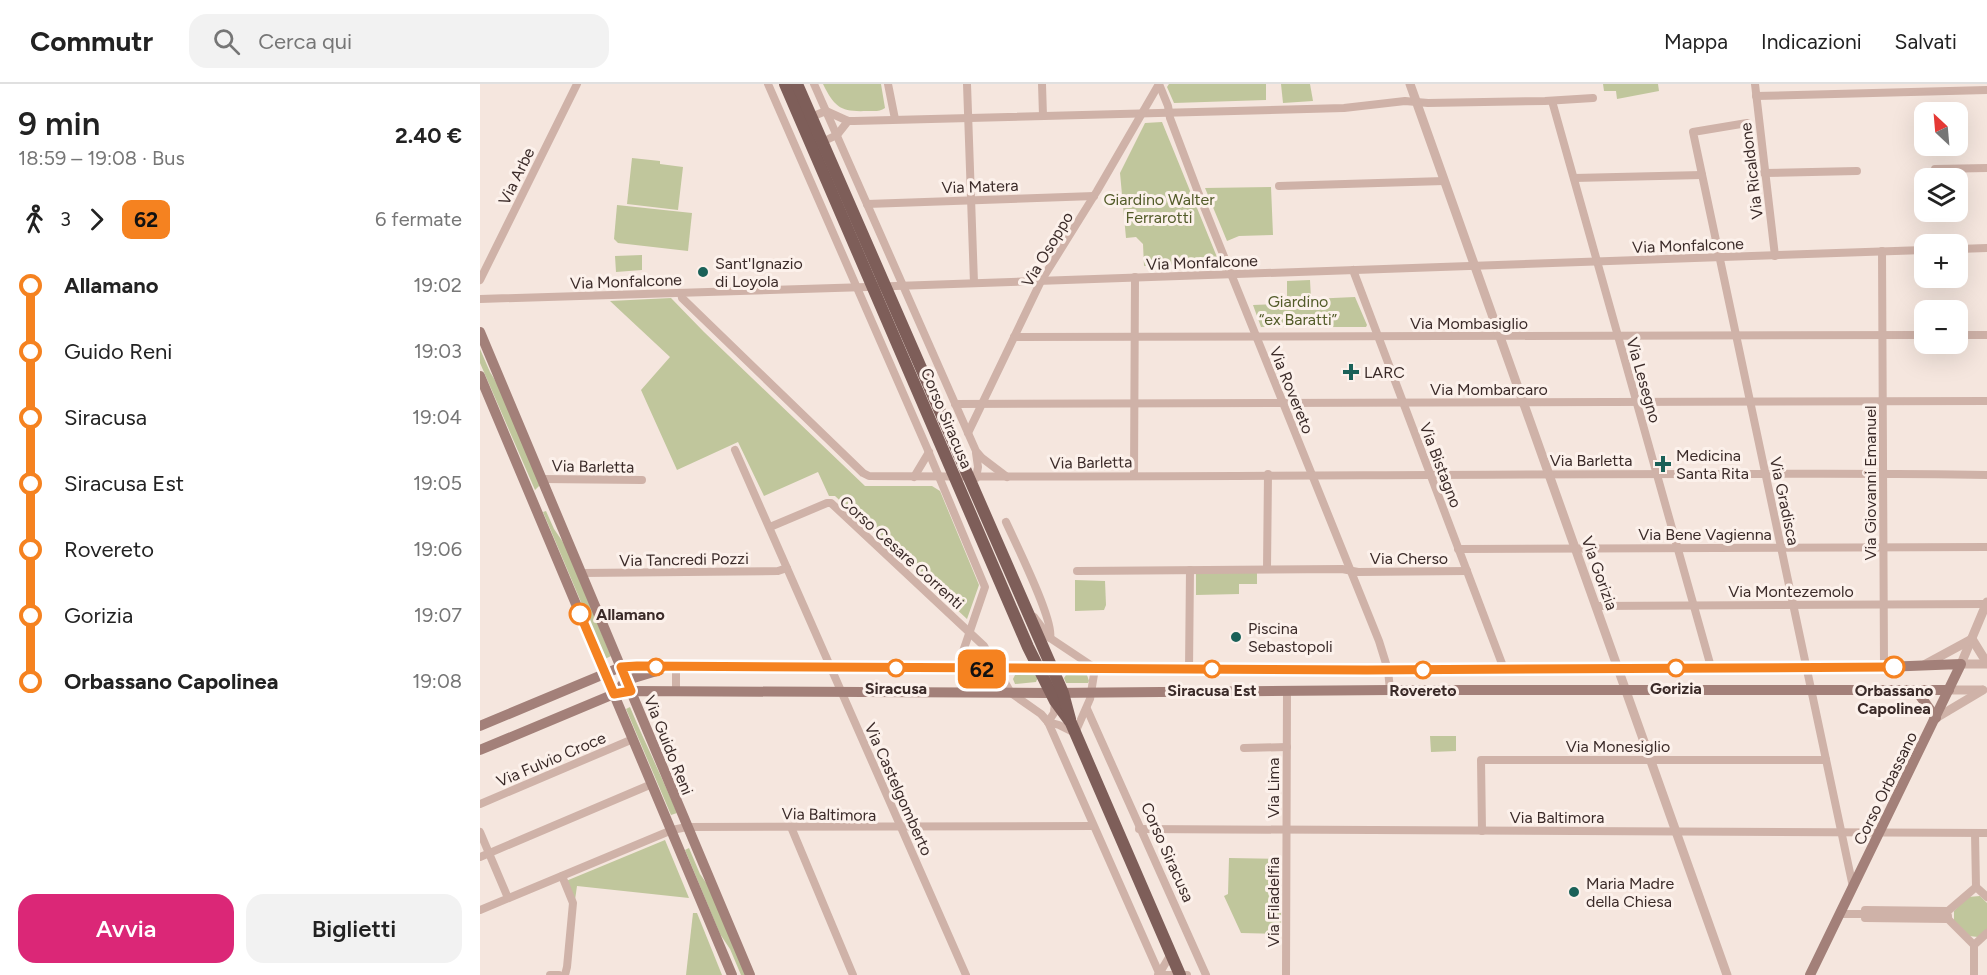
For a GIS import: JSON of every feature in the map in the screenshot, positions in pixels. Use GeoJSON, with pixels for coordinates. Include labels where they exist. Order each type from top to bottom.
{"type":"FeatureCollection","features":[{"type":"Feature","properties":{"kind":"main road","name":"Corso Siracusa"},"geometry":{"type":"LineString","coordinates":[[785,84],[806,119],[879,287],[955,478],[1038,669],[1073,728],[1182,975]]}},
{"type":"Feature","properties":{"kind":"main road","name":"Corso Siracusa"},"geometry":{"type":"LineString","coordinates":[[797,84],[806,119]]}},
{"type":"Feature","properties":{"kind":"main road","name":"Corso Siracusa"},"geometry":{"type":"LineString","coordinates":[[879,287],[973,478],[1052,669],[1056,696]]}},
{"type":"Feature","properties":{"kind":"main road","name":"Via Guido Reni"},"geometry":{"type":"LineString","coordinates":[[480,332],[750,975]]}},
{"type":"Feature","properties":{"kind":"main road","name":"Via Guido Reni"},"geometry":{"type":"LineString","coordinates":[[480,376],[732,975]]}},
{"type":"Feature","properties":{"kind":"main road"},"geometry":{"type":"LineString","coordinates":[[480,726],[621,667],[1388,670],[1884,667],[1961,664]]}},
{"type":"Feature","properties":{"kind":"main road","name":"Corso Orbassano"},"geometry":{"type":"LineString","coordinates":[[1809,975],[1961,664]]}},
{"type":"Feature","properties":{"kind":"main road"},"geometry":{"type":"LineString","coordinates":[[480,750],[673,667]]}},
{"type":"Feature","properties":{"kind":"main road"},"geometry":{"type":"LineString","coordinates":[[629,686],[676,690],[1011,693],[1056,696],[1092,693],[1390,690],[1949,690]]}},
{"type":"Feature","properties":{"kind":"main road"},"geometry":{"type":"LineString","coordinates":[[1916,690],[1936,718]]}},
{"type":"Feature","properties":{"kind":"street","name":"Via Arbe"},"geometry":{"type":"LineString","coordinates":[[480,280],[577,84]]}},
{"type":"Feature","properties":{"kind":"street","name":"Corso Siracusa"},"geometry":{"type":"LineString","coordinates":[[768,84],[986,587],[957,669]]}},
{"type":"Feature","properties":{"kind":"street","name":"Corso Siracusa"},"geometry":{"type":"LineString","coordinates":[[814,84],[976,451],[1007,477]]}},
{"type":"Feature","properties":{"kind":"street"},"geometry":{"type":"LineString","coordinates":[[888,84],[895,119]]}},
{"type":"Feature","properties":{"kind":"street"},"geometry":{"type":"LineString","coordinates":[[967,84],[974,283]]}},
{"type":"Feature","properties":{"kind":"street"},"geometry":{"type":"LineString","coordinates":[[1042,84],[1043,116]]}},
{"type":"Feature","properties":{"kind":"street","name":"Via Rovereto"},"geometry":{"type":"LineString","coordinates":[[1159,84],[1168,105],[1168,112],[1388,670],[1390,690]]}},
{"type":"Feature","properties":{"kind":"street","name":"Via Osoppo"},"geometry":{"type":"LineString","coordinates":[[968,433],[1041,281],[1159,84]]}},
{"type":"Feature","properties":{"kind":"street","name":"Via Gorizia"},"geometry":{"type":"LineString","coordinates":[[1410,84],[1727,975]]}},
{"type":"Feature","properties":{"kind":"street","name":"Via Ricaldone"},"geometry":{"type":"LineString","coordinates":[[1755,84],[1775,255]]}},
{"type":"Feature","properties":{"kind":"street"},"geometry":{"type":"LineString","coordinates":[[1756,96],[1987,90]]}},
{"type":"Feature","properties":{"kind":"street"},"geometry":{"type":"LineString","coordinates":[[787,128],[826,111],[848,121],[1344,108],[1405,101],[1552,101],[1593,98]]}},
{"type":"Feature","properties":{"kind":"street","name":"Via Lesegno"},"geometry":{"type":"LineString","coordinates":[[1552,101],[1711,668]]}},
{"type":"Feature","properties":{"kind":"street"},"geometry":{"type":"LineString","coordinates":[[798,152],[837,135],[848,121]]}},
{"type":"Feature","properties":{"kind":"street","name":"Via Gradisca"},"geometry":{"type":"LineString","coordinates":[[1747,123],[1694,132],[1841,832]]}},
{"type":"Feature","properties":{"kind":"street"},"geometry":{"type":"LineString","coordinates":[[1968,168],[1987,168]]}},
{"type":"Feature","properties":{"kind":"street"},"geometry":{"type":"LineString","coordinates":[[1764,173],[1857,171]]}},
{"type":"Feature","properties":{"kind":"street"},"geometry":{"type":"LineString","coordinates":[[1574,178],[1702,175]]}},
{"type":"Feature","properties":{"kind":"street"},"geometry":{"type":"LineString","coordinates":[[1279,186],[1444,181]]}},
{"type":"Feature","properties":{"kind":"street","name":"Via Matera"},"geometry":{"type":"LineString","coordinates":[[867,204],[1094,196]]}},
{"type":"Feature","properties":{"kind":"street"},"geometry":{"type":"LineString","coordinates":[[1968,249],[1987,248]]}},
{"type":"Feature","properties":{"kind":"street","name":"Via Monfalcone"},"geometry":{"type":"LineString","coordinates":[[480,299],[858,288],[1914,250]]}},
{"type":"Feature","properties":{"kind":"street","name":"Via Giovanni Emanuel"},"geometry":{"type":"LineString","coordinates":[[1882,251],[1884,667]]}},
{"type":"Feature","properties":{"kind":"street","name":"Via Bistagno"},"geometry":{"type":"LineString","coordinates":[[1353,270],[1504,669]]}},
{"type":"Feature","properties":{"kind":"street"},"geometry":{"type":"LineString","coordinates":[[1134,475],[1136,277]]}},
{"type":"Feature","properties":{"kind":"street","name":"Corso Cesare Correnti"},"geometry":{"type":"LineString","coordinates":[[681,293],[682,298],[869,476]]}},
{"type":"Feature","properties":{"kind":"street","name":"Via Mombasiglio"},"geometry":{"type":"LineString","coordinates":[[1014,337],[1914,335]]}},
{"type":"Feature","properties":{"kind":"street"},"geometry":{"type":"LineString","coordinates":[[1968,335],[1987,335]]}},
{"type":"Feature","properties":{"kind":"street","name":"Via Mombarcaro"},"geometry":{"type":"LineString","coordinates":[[955,404],[1987,401]]}},
{"type":"Feature","properties":{"kind":"street","name":"Via Castelgomberto"},"geometry":{"type":"LineString","coordinates":[[735,450],[966,975]]}},
{"type":"Feature","properties":{"kind":"street","name":"Corso Siracusa"},"geometry":{"type":"LineString","coordinates":[[973,478],[978,467],[976,451]]}},
{"type":"Feature","properties":{"kind":"street"},"geometry":{"type":"LineString","coordinates":[[914,477],[929,452]]}},
{"type":"Feature","properties":{"kind":"street","name":"Via Barletta"},"geometry":{"type":"LineString","coordinates":[[869,476],[973,478],[1268,474],[1884,473],[1987,475]]}},
{"type":"Feature","properties":{"kind":"street"},"geometry":{"type":"LineString","coordinates":[[1267,569],[1268,474]]}},
{"type":"Feature","properties":{"kind":"street","name":"Via Barletta"},"geometry":{"type":"LineString","coordinates":[[543,479],[642,480]]}},
{"type":"Feature","properties":{"kind":"street"},"geometry":{"type":"LineString","coordinates":[[532,500],[548,493]]}},
{"type":"Feature","properties":{"kind":"street","name":"Corso Cesare Correnti"},"geometry":{"type":"LineString","coordinates":[[770,528],[827,502],[831,503],[970,632],[984,646],[998,669]]}},
{"type":"Feature","properties":{"kind":"street"},"geometry":{"type":"LineString","coordinates":[[1006,522],[1046,614],[1052,632],[1050,638]]}},
{"type":"Feature","properties":{"kind":"street","name":"Via Bene Vagienna"},"geometry":{"type":"LineString","coordinates":[[1458,549],[1987,547]]}},
{"type":"Feature","properties":{"kind":"street","name":"Via Tancredi Pozzi"},"geometry":{"type":"LineString","coordinates":[[582,573],[778,571],[787,568]]}},
{"type":"Feature","properties":{"kind":"street"},"geometry":{"type":"LineString","coordinates":[[1077,571],[1267,569],[1350,571]]}},
{"type":"Feature","properties":{"kind":"street"},"geometry":{"type":"LineString","coordinates":[[1189,669],[1190,570]]}},
{"type":"Feature","properties":{"kind":"street","name":"Via Cherso"},"geometry":{"type":"LineString","coordinates":[[1350,571],[1467,571]]}},
{"type":"Feature","properties":{"kind":"street","name":"Via Montezemolo"},"geometry":{"type":"LineString","coordinates":[[1596,606],[1987,603]]}},
{"type":"Feature","properties":{"kind":"street","name":"Corso Orbassano"},"geometry":{"type":"LineString","coordinates":[[1961,664],[1987,603]]}},
{"type":"Feature","properties":{"kind":"street","name":"Corso Siracusa"},"geometry":{"type":"LineString","coordinates":[[1027,612],[1036,618],[1050,638],[1095,668]]}},
{"type":"Feature","properties":{"kind":"street"},"geometry":{"type":"LineString","coordinates":[[1923,666],[1972,639],[1987,663],[1961,664]]}},
{"type":"Feature","properties":{"kind":"street"},"geometry":{"type":"LineString","coordinates":[[673,667],[676,690]]}},
{"type":"Feature","properties":{"kind":"street"},"geometry":{"type":"LineString","coordinates":[[1048,722],[1073,728],[1087,709],[1092,693],[1095,668]]}},
{"type":"Feature","properties":{"kind":"street"},"geometry":{"type":"LineString","coordinates":[[998,669],[1011,693],[1041,714],[1048,722],[1159,975]]}},
{"type":"Feature","properties":{"kind":"street"},"geometry":{"type":"LineString","coordinates":[[1949,690],[1985,690]]}},
{"type":"Feature","properties":{"kind":"street"},"geometry":{"type":"LineString","coordinates":[[1936,718],[1985,690]]}},
{"type":"Feature","properties":{"kind":"street","name":"Via Lima"},"geometry":{"type":"LineString","coordinates":[[1286,830],[1287,691]]}},
{"type":"Feature","properties":{"kind":"street"},"geometry":{"type":"LineString","coordinates":[[1048,722],[1054,713],[1056,696]]}},
{"type":"Feature","properties":{"kind":"street","name":"Corso Siracusa"},"geometry":{"type":"LineString","coordinates":[[1087,709],[1206,975]]}},
{"type":"Feature","properties":{"kind":"street","name":"Via Fulvio Croce"},"geometry":{"type":"LineString","coordinates":[[480,804],[633,739]]}},
{"type":"Feature","properties":{"kind":"street","name":"Via Lima"},"geometry":{"type":"LineString","coordinates":[[1244,748],[1287,747]]}},
{"type":"Feature","properties":{"kind":"street","name":"Via Monesiglio"},"geometry":{"type":"LineString","coordinates":[[1482,831],[1481,760],[1826,760]]}},
{"type":"Feature","properties":{"kind":"street"},"geometry":{"type":"LineString","coordinates":[[480,857],[652,784]]}},
{"type":"Feature","properties":{"kind":"street"},"geometry":{"type":"LineString","coordinates":[[791,826],[853,975]]}},
{"type":"Feature","properties":{"kind":"street","name":"Via Baltimora"},"geometry":{"type":"LineString","coordinates":[[672,830],[687,827],[791,826],[901,828],[1093,826]]}},
{"type":"Feature","properties":{"kind":"street","name":"Via Baltimora"},"geometry":{"type":"LineString","coordinates":[[1139,829],[1987,833]]}},
{"type":"Feature","properties":{"kind":"street"},"geometry":{"type":"LineString","coordinates":[[480,910],[672,830]]}},
{"type":"Feature","properties":{"kind":"street","name":"Via Filadelfia"},"geometry":{"type":"LineString","coordinates":[[1286,830],[1286,975]]}},
{"type":"Feature","properties":{"kind":"street"},"geometry":{"type":"LineString","coordinates":[[480,832],[508,898]]}},
{"type":"Feature","properties":{"kind":"street","name":"Corso Orbassano"},"geometry":{"type":"LineString","coordinates":[[1841,832],[1853,887]]}},
{"type":"Feature","properties":{"kind":"street"},"geometry":{"type":"LineString","coordinates":[[1948,915],[1976,886],[1976,833]]}},
{"type":"Feature","properties":{"kind":"street"},"geometry":{"type":"LineString","coordinates":[[562,876],[573,903],[565,975]]}},
{"type":"Feature","properties":{"kind":"street"},"geometry":{"type":"LineString","coordinates":[[1976,886],[1987,897]]}},
{"type":"Feature","properties":{"kind":"street"},"geometry":{"type":"LineString","coordinates":[[1840,914],[1865,914],[1865,910],[1948,915],[1974,945],[1974,975]]}},
{"type":"Feature","properties":{"kind":"street"},"geometry":{"type":"LineString","coordinates":[[1974,945],[1987,933]]}},
{"type":"Feature","properties":{"kind":"street"},"geometry":{"type":"LineString","coordinates":[[1159,975],[1171,954]]}},
{"type":"Feature","properties":{"kind":"street"},"geometry":{"type":"LineString","coordinates":[[550,975],[559,975]]}},
{"type":"Feature","properties":{"kind":"street"},"geometry":{"type":"LineString","coordinates":[[1159,975],[1182,975]]}},
{"type":"Feature","properties":{"kind":"green space"},"geometry":{"type":"Polygon","coordinates":[[[823,84],[881,84],[885,108],[874,111],[845,109],[835,103],[823,84]]]}},
{"type":"Feature","properties":{"kind":"green space"},"geometry":{"type":"Polygon","coordinates":[[[1169,84],[1266,84],[1266,100],[1174,103],[1167,87],[1169,84]]]}},
{"type":"Feature","properties":{"kind":"green space"},"geometry":{"type":"Polygon","coordinates":[[[1281,84],[1310,84],[1313,101],[1283,103],[1281,84]]]}},
{"type":"Feature","properties":{"kind":"green space"},"geometry":{"type":"Polygon","coordinates":[[[1603,84],[1658,84],[1659,91],[1617,99],[1616,91],[1604,91],[1603,84]]]}},
{"type":"Feature","properties":{"kind":"green space","name":"Giardino Walter Ferrarotti"},"geometry":{"type":"Polygon","coordinates":[[[1162,122],[1219,262],[1144,266],[1143,244],[1136,237],[1126,238],[1120,173],[1145,123],[1162,122]]]}},
{"type":"Feature","properties":{"kind":"green space"},"geometry":{"type":"Polygon","coordinates":[[[632,158],[660,161],[660,164],[683,167],[678,210],[627,204],[632,158]]]}},
{"type":"Feature","properties":{"kind":"green space"},"geometry":{"type":"Polygon","coordinates":[[[1271,187],[1273,235],[1239,236],[1227,241],[1205,188],[1271,187]]]}},
{"type":"Feature","properties":{"kind":"green space"},"geometry":{"type":"Polygon","coordinates":[[[617,205],[692,213],[688,251],[618,243],[614,239],[617,205]]]}},
{"type":"Feature","properties":{"kind":"green space"},"geometry":{"type":"Polygon","coordinates":[[[642,255],[642,270],[616,272],[615,256],[642,255]]]}},
{"type":"Feature","properties":{"kind":"green space","name":"Giardino “ex Baratti”"},"geometry":{"type":"Polygon","coordinates":[[[1310,280],[1311,299],[1355,297],[1366,327],[1261,327],[1253,305],[1278,304],[1287,297],[1287,281],[1310,280]]]}},
{"type":"Feature","properties":{"kind":"green space"},"geometry":{"type":"Polygon","coordinates":[[[671,298],[865,486],[932,486],[940,491],[979,585],[967,619],[835,496],[829,496],[818,472],[764,496],[738,442],[677,470],[641,390],[670,357],[610,301],[671,298]]]}},
{"type":"Feature","properties":{"kind":"green space"},"geometry":{"type":"Polygon","coordinates":[[[480,349],[498,385],[540,485],[535,490],[480,363],[480,349]]]}},
{"type":"Feature","properties":{"kind":"green space"},"geometry":{"type":"Polygon","coordinates":[[[546,511],[565,545],[611,656],[605,659],[543,512],[546,511]]]}},
{"type":"Feature","properties":{"kind":"green space"},"geometry":{"type":"Polygon","coordinates":[[[1196,572],[1257,572],[1257,584],[1239,584],[1239,594],[1196,595],[1196,572]]]}},
{"type":"Feature","properties":{"kind":"green space"},"geometry":{"type":"Polygon","coordinates":[[[1075,580],[1105,581],[1106,605],[1104,610],[1075,611],[1075,580]]]}},
{"type":"Feature","properties":{"kind":"green space"},"geometry":{"type":"Polygon","coordinates":[[[1015,675],[1038,677],[1036,682],[1015,684],[1013,679],[1015,675]]]}},
{"type":"Feature","properties":{"kind":"green space"},"geometry":{"type":"Polygon","coordinates":[[[1066,675],[1087,675],[1089,681],[1088,683],[1066,683],[1064,678],[1066,675]]]}},
{"type":"Feature","properties":{"kind":"green space"},"geometry":{"type":"Polygon","coordinates":[[[630,707],[677,813],[671,815],[626,709],[630,707]]]}},
{"type":"Feature","properties":{"kind":"green space"},"geometry":{"type":"Polygon","coordinates":[[[1430,736],[1456,736],[1456,751],[1431,752],[1430,736]]]}},
{"type":"Feature","properties":{"kind":"green space"},"geometry":{"type":"Polygon","coordinates":[[[665,840],[689,898],[577,886],[575,900],[566,881],[665,840]]]}},
{"type":"Feature","properties":{"kind":"green space"},"geometry":{"type":"Polygon","coordinates":[[[689,848],[746,975],[741,975],[730,949],[720,934],[685,850],[689,848]]]}},
{"type":"Feature","properties":{"kind":"green space"},"geometry":{"type":"Polygon","coordinates":[[[1229,858],[1281,859],[1281,934],[1241,933],[1224,896],[1228,894],[1229,858]]]}},
{"type":"Feature","properties":{"kind":"green space"},"geometry":{"type":"Polygon","coordinates":[[[1980,896],[1987,903],[1987,929],[1978,937],[1969,936],[1954,921],[1954,911],[1968,897],[1980,896]]]}},
{"type":"Feature","properties":{"kind":"green space"},"geometry":{"type":"Polygon","coordinates":[[[693,913],[697,913],[722,975],[686,975],[693,913]]]}},
{"type":"Feature","properties":{"kind":"bus line","name":"62"},"geometry":{"type":"LineString","coordinates":[[580,614],[614,694],[631,691],[621,667],[637,666],[1367,670],[1894,667]]}},
{"type":"Feature","properties":{"kind":"place","name":"Sant'Ignazio di Loyola"},"geometry":{"type":"Point","coordinates":[703,272]}},
{"type":"Feature","properties":{"kind":"place","name":"LARC"},"geometry":{"type":"Point","coordinates":[1351,372]}},
{"type":"Feature","properties":{"kind":"place","name":"Medicina Santa Rita"},"geometry":{"type":"Point","coordinates":[1663,464]}},
{"type":"Feature","properties":{"kind":"place","name":"Allamano"},"geometry":{"type":"Point","coordinates":[580,614]}},
{"type":"Feature","properties":{"kind":"place","name":"Piscina Sebastopoli"},"geometry":{"type":"Point","coordinates":[1236,637]}},
{"type":"Feature","properties":{"kind":"place","name":"Orbassano Capolinea"},"geometry":{"type":"Point","coordinates":[1894,667]}},
{"type":"Feature","properties":{"kind":"place","name":"Siracusa"},"geometry":{"type":"Point","coordinates":[896,668]}},
{"type":"Feature","properties":{"kind":"place","name":"Gorizia"},"geometry":{"type":"Point","coordinates":[1676,668]}},
{"type":"Feature","properties":{"kind":"place","name":"Siracusa Est"},"geometry":{"type":"Point","coordinates":[1212,669]}},
{"type":"Feature","properties":{"kind":"place","name":"Rovereto"},"geometry":{"type":"Point","coordinates":[1423,670]}},
{"type":"Feature","properties":{"kind":"place","name":"Maria Madre della Chiesa"},"geometry":{"type":"Point","coordinates":[1574,892]}}]}
